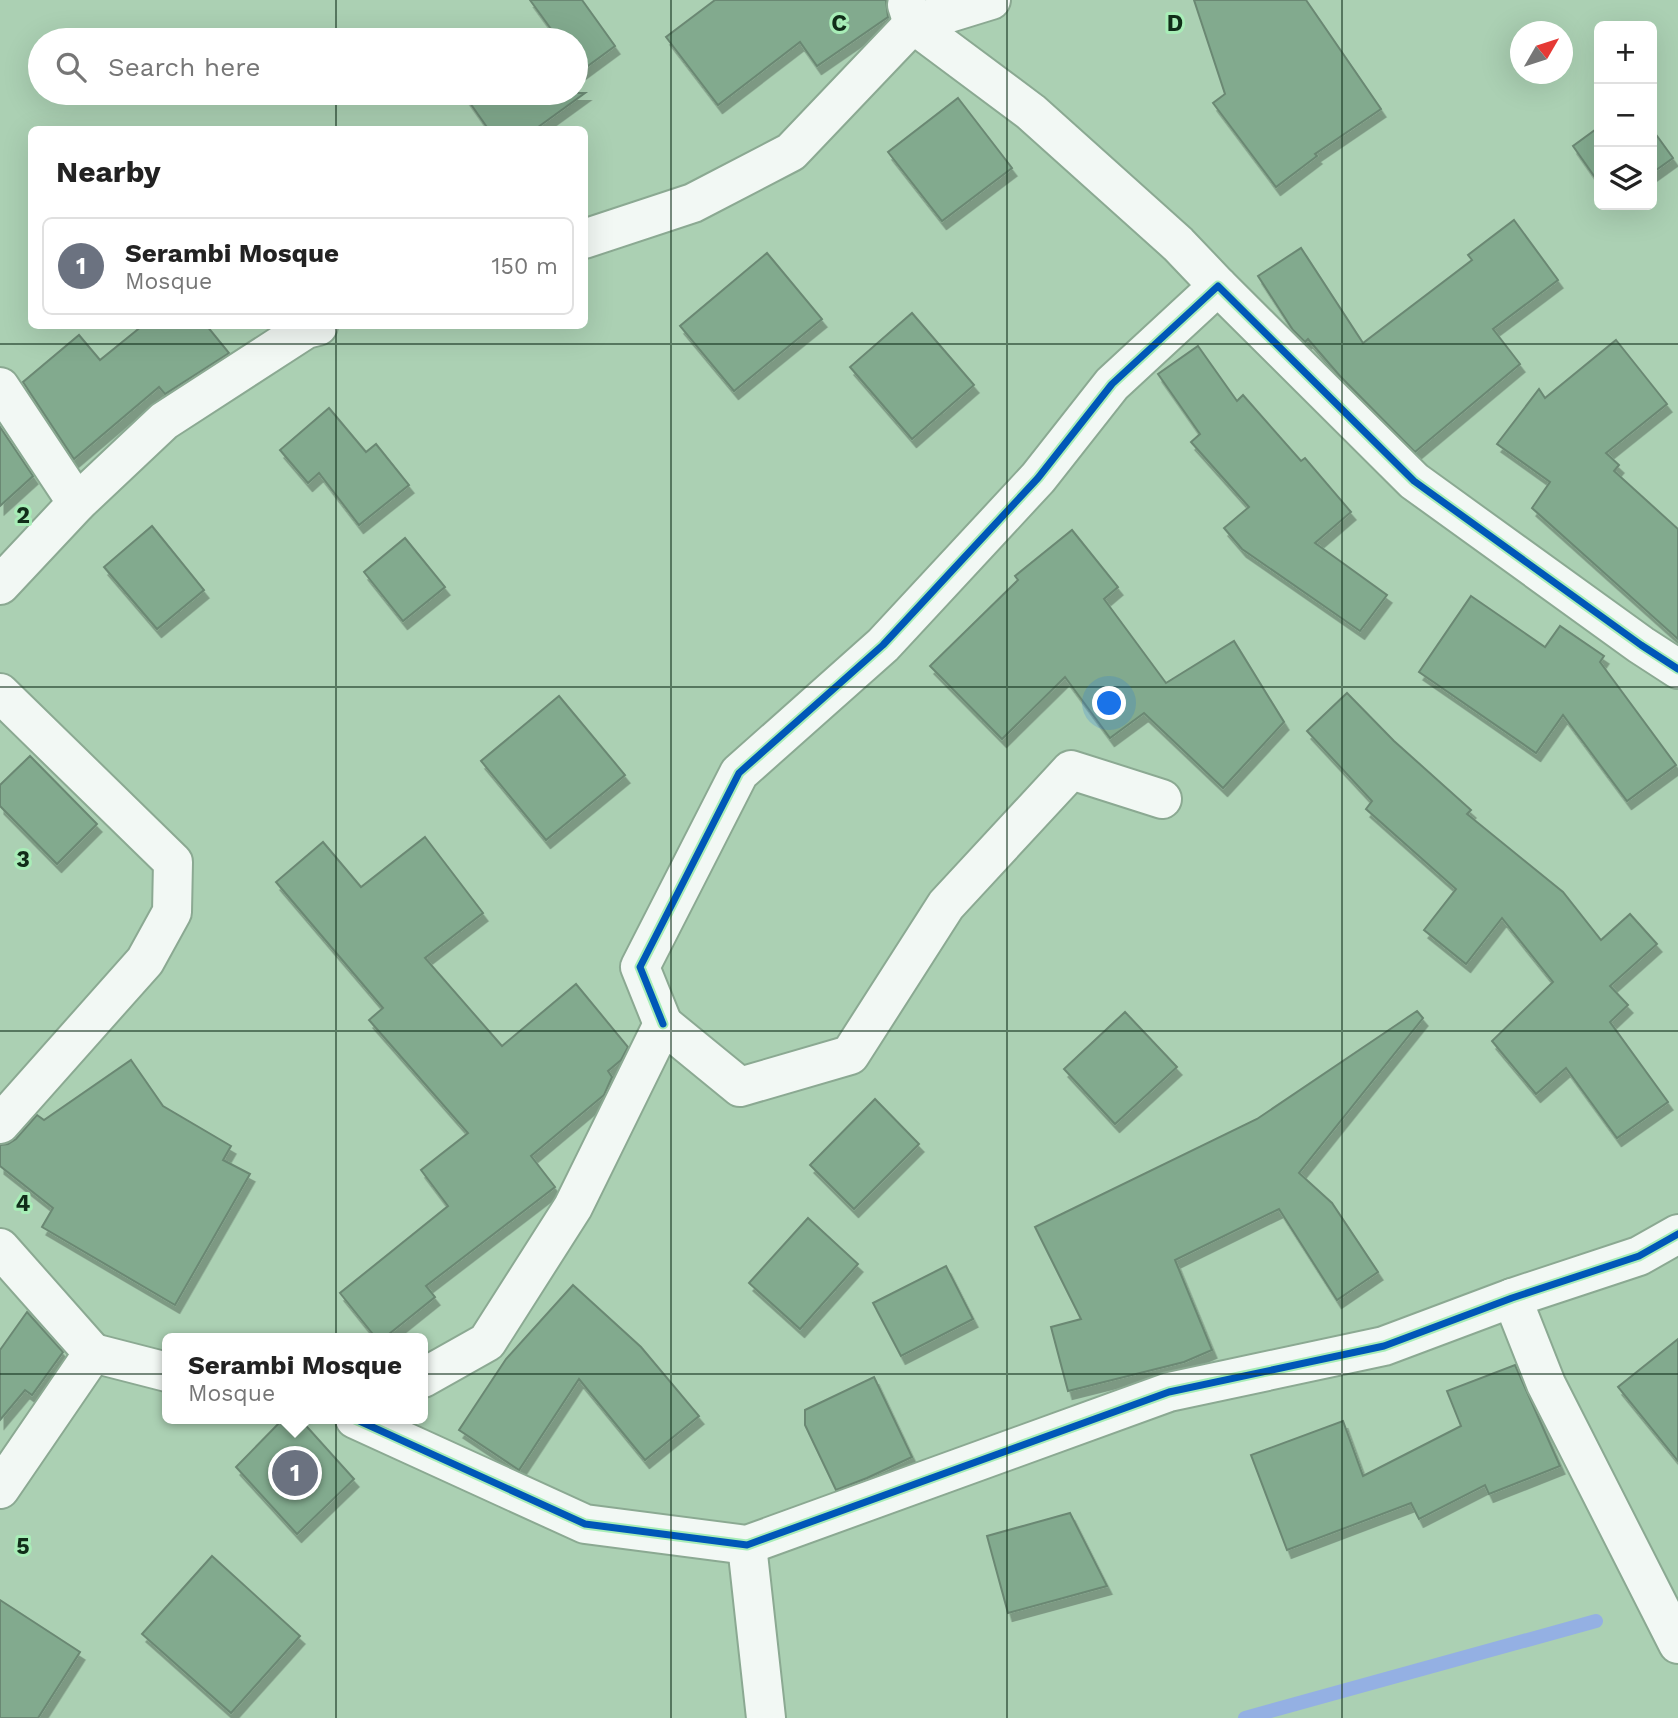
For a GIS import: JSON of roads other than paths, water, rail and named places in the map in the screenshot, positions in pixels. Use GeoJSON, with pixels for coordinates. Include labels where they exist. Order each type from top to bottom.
{"type":"FeatureCollection","features":[{"type":"Feature","properties":{"kind":"street"},"geometry":{"type":"LineString","coordinates":[[588,238],[693,203],[791,152],[909,12],[991,0]]}},
{"type":"Feature","properties":{"kind":"street"},"geometry":{"type":"LineString","coordinates":[[909,12],[1031,112],[1178,244],[1414,481],[1641,645],[1678,668]]}},
{"type":"Feature","properties":{"kind":"street"},"geometry":{"type":"LineString","coordinates":[[1162,799],[1071,770],[946,905],[850,1055],[740,1087],[663,1024],[640,967],[739,773],[883,645],[1038,478],[1112,384],[1218,286]]}},
{"type":"Feature","properties":{"kind":"street"},"geometry":{"type":"LineString","coordinates":[[0,585],[77,503],[164,421],[306,329]]}},
{"type":"Feature","properties":{"kind":"street"},"geometry":{"type":"LineString","coordinates":[[0,387],[77,503]]}},
{"type":"Feature","properties":{"kind":"street"},"geometry":{"type":"LineString","coordinates":[[0,693],[173,862],[172,912],[145,961],[0,1124]]}},
{"type":"Feature","properties":{"kind":"street"},"geometry":{"type":"LineString","coordinates":[[428,1375],[487,1342],[573,1207],[663,1024]]}},
{"type":"Feature","properties":{"kind":"street"},"geometry":{"type":"LineString","coordinates":[[366,1424],[586,1524],[747,1545],[1169,1392],[1384,1346],[1512,1298],[1639,1256],[1678,1234]]}},
{"type":"Feature","properties":{"kind":"street"},"geometry":{"type":"LineString","coordinates":[[0,1248],[93,1353],[162,1371]]}},
{"type":"Feature","properties":{"kind":"street"},"geometry":{"type":"LineString","coordinates":[[1512,1298],[1546,1384],[1678,1644]]}},
{"type":"Feature","properties":{"kind":"street"},"geometry":{"type":"LineString","coordinates":[[0,1489],[93,1353]]}},
{"type":"Feature","properties":{"kind":"street"},"geometry":{"type":"LineString","coordinates":[[747,1545],[766,1718]]}},
{"type":"Feature","properties":{"kind":"waterway"},"geometry":{"type":"LineString","coordinates":[[1245,1718],[1596,1621]]}},
{"type":"Feature","properties":{"kind":"place","name":"Serambi Mosque"},"geometry":{"type":"Point","coordinates":[295,1473]}}]}
